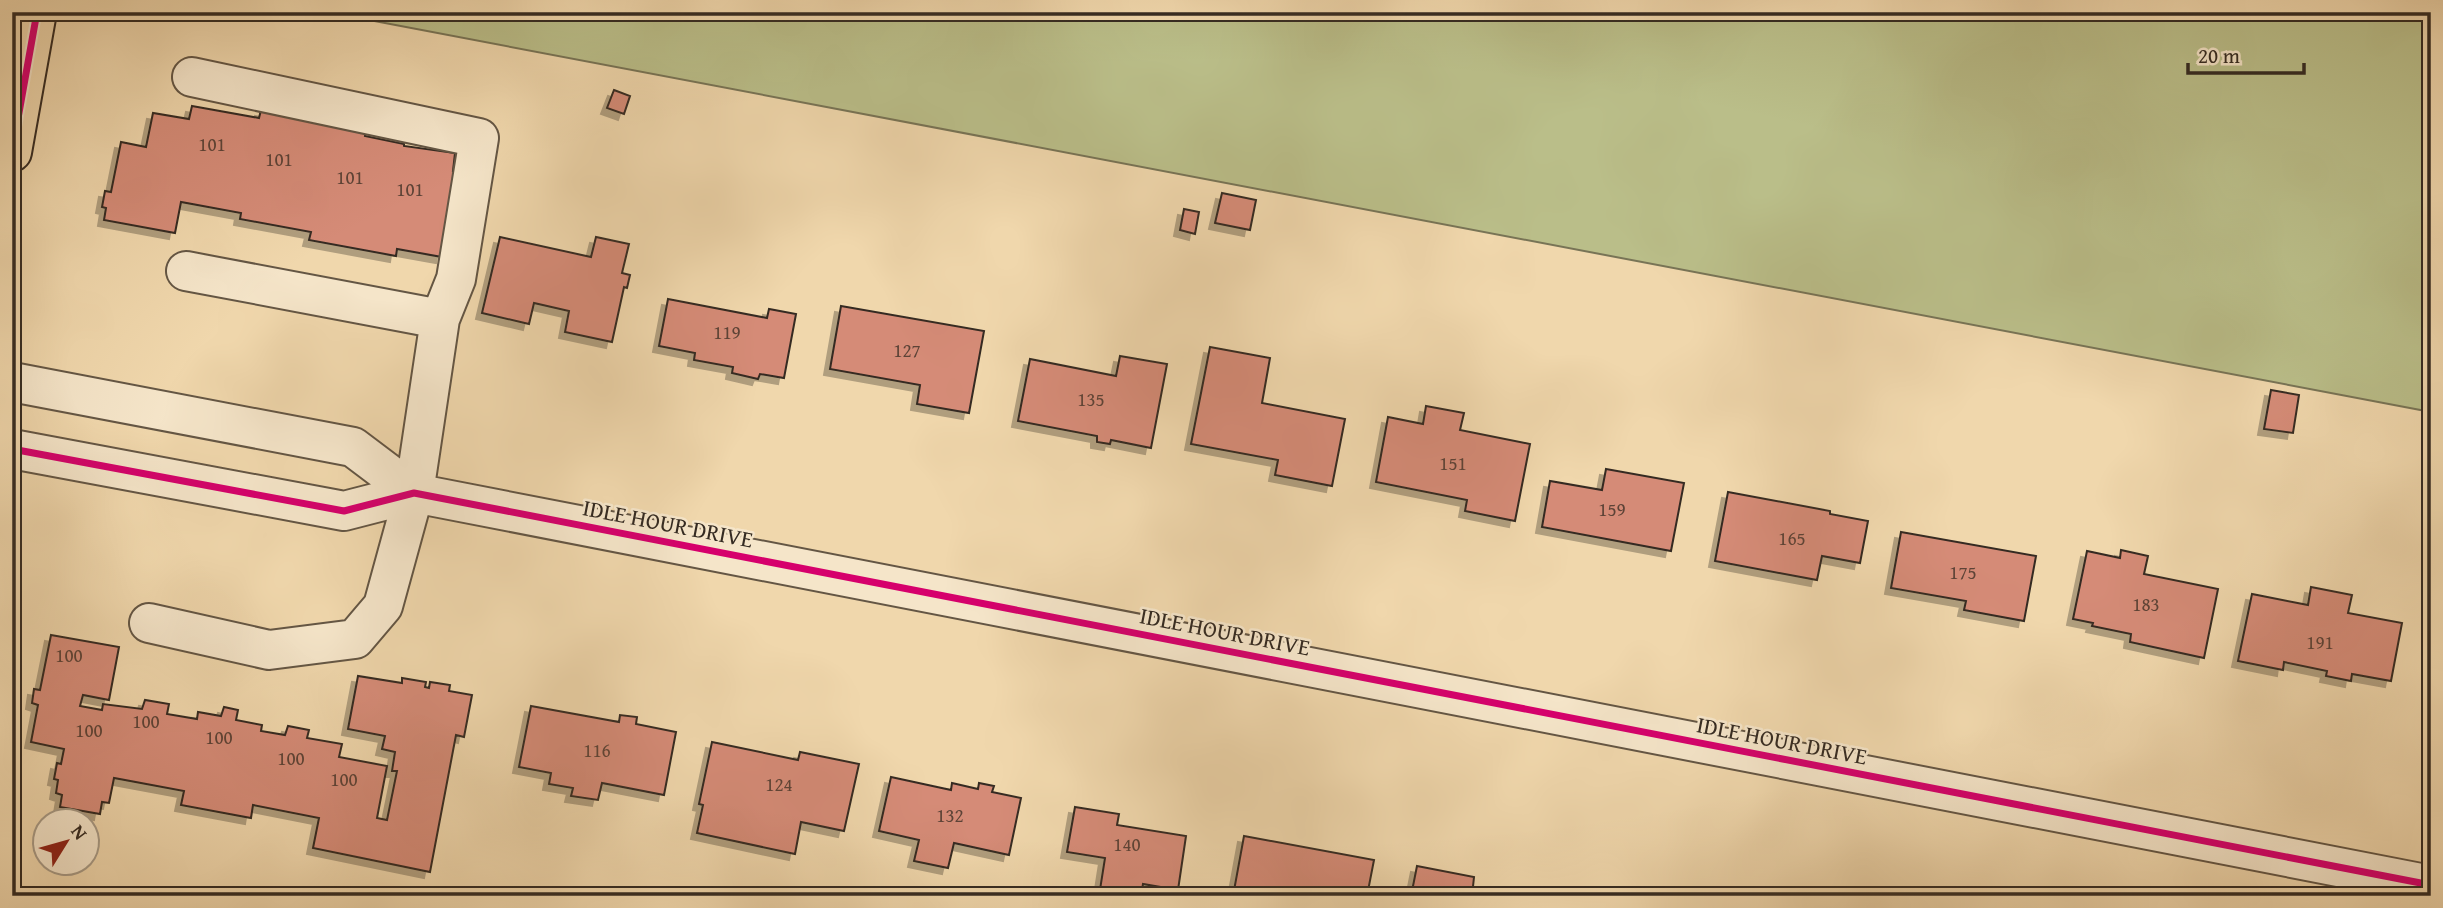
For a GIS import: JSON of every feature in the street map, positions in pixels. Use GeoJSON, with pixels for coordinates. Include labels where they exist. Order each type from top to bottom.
{"type":"FeatureCollection","features":[{"type":"Feature","properties":{"kind":"main road"},"geometry":{"type":"LineString","coordinates":[[12,152],[37,12]]}},
{"type":"Feature","properties":{"kind":"street"},"geometry":{"type":"LineString","coordinates":[[149,623],[269,650],[355,639],[383,606],[414,493],[440,319],[456,279],[479,138],[192,76]]}},
{"type":"Feature","properties":{"kind":"street"},"geometry":{"type":"LineString","coordinates":[[186,271],[440,319]]}},
{"type":"Feature","properties":{"kind":"street","name":"IDLE HOUR DRIVE"},"geometry":{"type":"LineString","coordinates":[[12,382],[353,447],[414,493]]}},
{"type":"Feature","properties":{"kind":"street","name":"IDLE HOUR DRIVE"},"geometry":{"type":"LineString","coordinates":[[12,449],[344,511],[414,493],[2431,885]]}},
{"type":"Feature","properties":{"kind":"green space"},"geometry":{"type":"Polygon","coordinates":[[[327,12],[2431,12],[2431,412],[327,12]]]}},
{"type":"Feature","properties":{"kind":"building"},"geometry":{"type":"Polygon","coordinates":[[[614,90],[630,96],[624,114],[607,108],[614,90]]]}},
{"type":"Feature","properties":{"kind":"building"},"geometry":{"type":"Polygon","coordinates":[[[192,106],[259,118],[261,110],[366,129],[365,136],[404,146],[455,153],[453,171],[458,171],[442,257],[397,249],[396,256],[309,240],[311,232],[240,219],[241,213],[181,202],[175,233],[104,220],[106,208],[102,207],[105,191],[111,192],[121,142],[146,147],[153,113],[189,119],[192,106]]]}},
{"type":"Feature","properties":{"kind":"building"},"geometry":{"type":"Polygon","coordinates":[[[1222,193],[1256,200],[1250,230],[1215,223],[1222,193]]]}},
{"type":"Feature","properties":{"kind":"building"},"geometry":{"type":"Polygon","coordinates":[[[1184,209],[1199,212],[1195,234],[1180,230],[1184,209]]]}},
{"type":"Feature","properties":{"kind":"building"},"geometry":{"type":"Polygon","coordinates":[[[500,237],[591,257],[596,237],[629,244],[622,273],[630,275],[627,288],[624,287],[612,342],[565,332],[569,311],[534,303],[529,324],[482,313],[500,237]]]}},
{"type":"Feature","properties":{"kind":"building"},"geometry":{"type":"Polygon","coordinates":[[[668,299],[767,318],[769,309],[796,314],[784,378],[760,374],[758,379],[732,373],[733,367],[694,360],[695,353],[659,346],[668,299]]]}},
{"type":"Feature","properties":{"kind":"building"},"geometry":{"type":"Polygon","coordinates":[[[841,306],[984,331],[969,413],[917,404],[920,385],[830,369],[841,306]]]}},
{"type":"Feature","properties":{"kind":"building"},"geometry":{"type":"Polygon","coordinates":[[[1210,347],[1270,358],[1262,403],[1345,419],[1332,486],[1275,475],[1278,460],[1191,444],[1210,347]]]}},
{"type":"Feature","properties":{"kind":"building"},"geometry":{"type":"Polygon","coordinates":[[[1120,356],[1167,364],[1151,448],[1111,440],[1110,444],[1097,442],[1097,436],[1018,421],[1030,359],[1116,376],[1120,356]]]}},
{"type":"Feature","properties":{"kind":"building"},"geometry":{"type":"Polygon","coordinates":[[[2271,390],[2299,395],[2293,433],[2264,429],[2271,390]]]}},
{"type":"Feature","properties":{"kind":"building"},"geometry":{"type":"Polygon","coordinates":[[[1426,406],[1464,413],[1460,430],[1530,444],[1515,521],[1465,511],[1467,500],[1376,482],[1388,417],[1423,424],[1426,406]]]}},
{"type":"Feature","properties":{"kind":"building"},"geometry":{"type":"Polygon","coordinates":[[[1606,469],[1684,483],[1671,551],[1542,527],[1550,481],[1602,490],[1606,469]]]}},
{"type":"Feature","properties":{"kind":"building"},"geometry":{"type":"Polygon","coordinates":[[[1728,492],[1868,521],[1860,563],[1822,556],[1817,580],[1715,561],[1728,492]]]}},
{"type":"Feature","properties":{"kind":"building"},"geometry":{"type":"Polygon","coordinates":[[[1901,532],[2036,556],[2024,621],[1964,610],[1966,601],[1891,588],[1901,532]]]}},
{"type":"Feature","properties":{"kind":"building"},"geometry":{"type":"Polygon","coordinates":[[[2121,550],[2148,556],[2144,574],[2218,589],[2204,658],[2130,642],[2131,634],[2073,619],[2087,551],[2120,558],[2121,550]]]}},
{"type":"Feature","properties":{"kind":"building"},"geometry":{"type":"Polygon","coordinates":[[[2311,587],[2352,595],[2348,613],[2402,623],[2391,681],[2352,674],[2351,681],[2326,676],[2327,671],[2284,662],[2283,670],[2238,661],[2252,594],[2308,605],[2311,587]]]}},
{"type":"Feature","properties":{"kind":"building"},"geometry":{"type":"Polygon","coordinates":[[[51,635],[119,647],[109,700],[83,695],[80,706],[102,710],[103,704],[142,709],[145,700],[169,704],[167,714],[197,719],[198,712],[221,716],[224,707],[238,710],[236,720],[262,725],[261,731],[285,735],[288,726],[309,730],[307,738],[342,744],[339,757],[387,766],[377,818],[387,820],[397,771],[392,771],[395,752],[382,749],[385,736],[348,729],[358,676],[402,683],[402,678],[426,682],[425,687],[429,688],[430,682],[450,685],[449,691],[472,695],[464,737],[456,735],[430,872],[313,848],[319,818],[253,805],[251,818],[181,805],[184,791],[114,778],[109,803],[102,802],[101,806],[60,806],[62,795],[56,793],[58,780],[54,779],[57,763],[61,764],[64,749],[31,742],[38,705],[32,703],[34,689],[40,690],[51,635]]]}},
{"type":"Feature","properties":{"kind":"building"},"geometry":{"type":"Polygon","coordinates":[[[531,706],[619,722],[620,715],[637,717],[636,724],[676,732],[664,795],[602,783],[598,800],[571,796],[573,788],[549,784],[551,773],[519,767],[531,706]]]}},
{"type":"Feature","properties":{"kind":"building"},"geometry":{"type":"Polygon","coordinates":[[[712,742],[798,760],[800,752],[859,764],[844,831],[801,822],[795,854],[697,833],[703,805],[699,804],[712,742]]]}},
{"type":"Feature","properties":{"kind":"building"},"geometry":{"type":"Polygon","coordinates":[[[891,777],[951,790],[952,783],[978,789],[979,783],[994,786],[992,792],[1021,798],[1009,855],[954,843],[948,868],[914,861],[919,840],[879,831],[891,777]]]}},
{"type":"Feature","properties":{"kind":"building"},"geometry":{"type":"Polygon","coordinates":[[[1075,807],[1119,814],[1117,825],[1186,836],[1178,890],[1143,884],[1141,896],[1099,896],[1105,858],[1067,852],[1075,807]]]}},
{"type":"Feature","properties":{"kind":"building"},"geometry":{"type":"Polygon","coordinates":[[[1244,836],[1374,860],[1367,896],[1233,896],[1244,836]]]}},
{"type":"Feature","properties":{"kind":"building"},"geometry":{"type":"Polygon","coordinates":[[[1417,866],[1474,877],[1472,896],[1411,896],[1417,866]]]}},
{"type":"Feature","properties":{"kind":"cycle path"},"geometry":{"type":"LineString","coordinates":[[12,152],[37,12]]}},
{"type":"Feature","properties":{"kind":"cycle path"},"geometry":{"type":"LineString","coordinates":[[12,449],[344,511],[414,493],[2431,885]]}}]}
